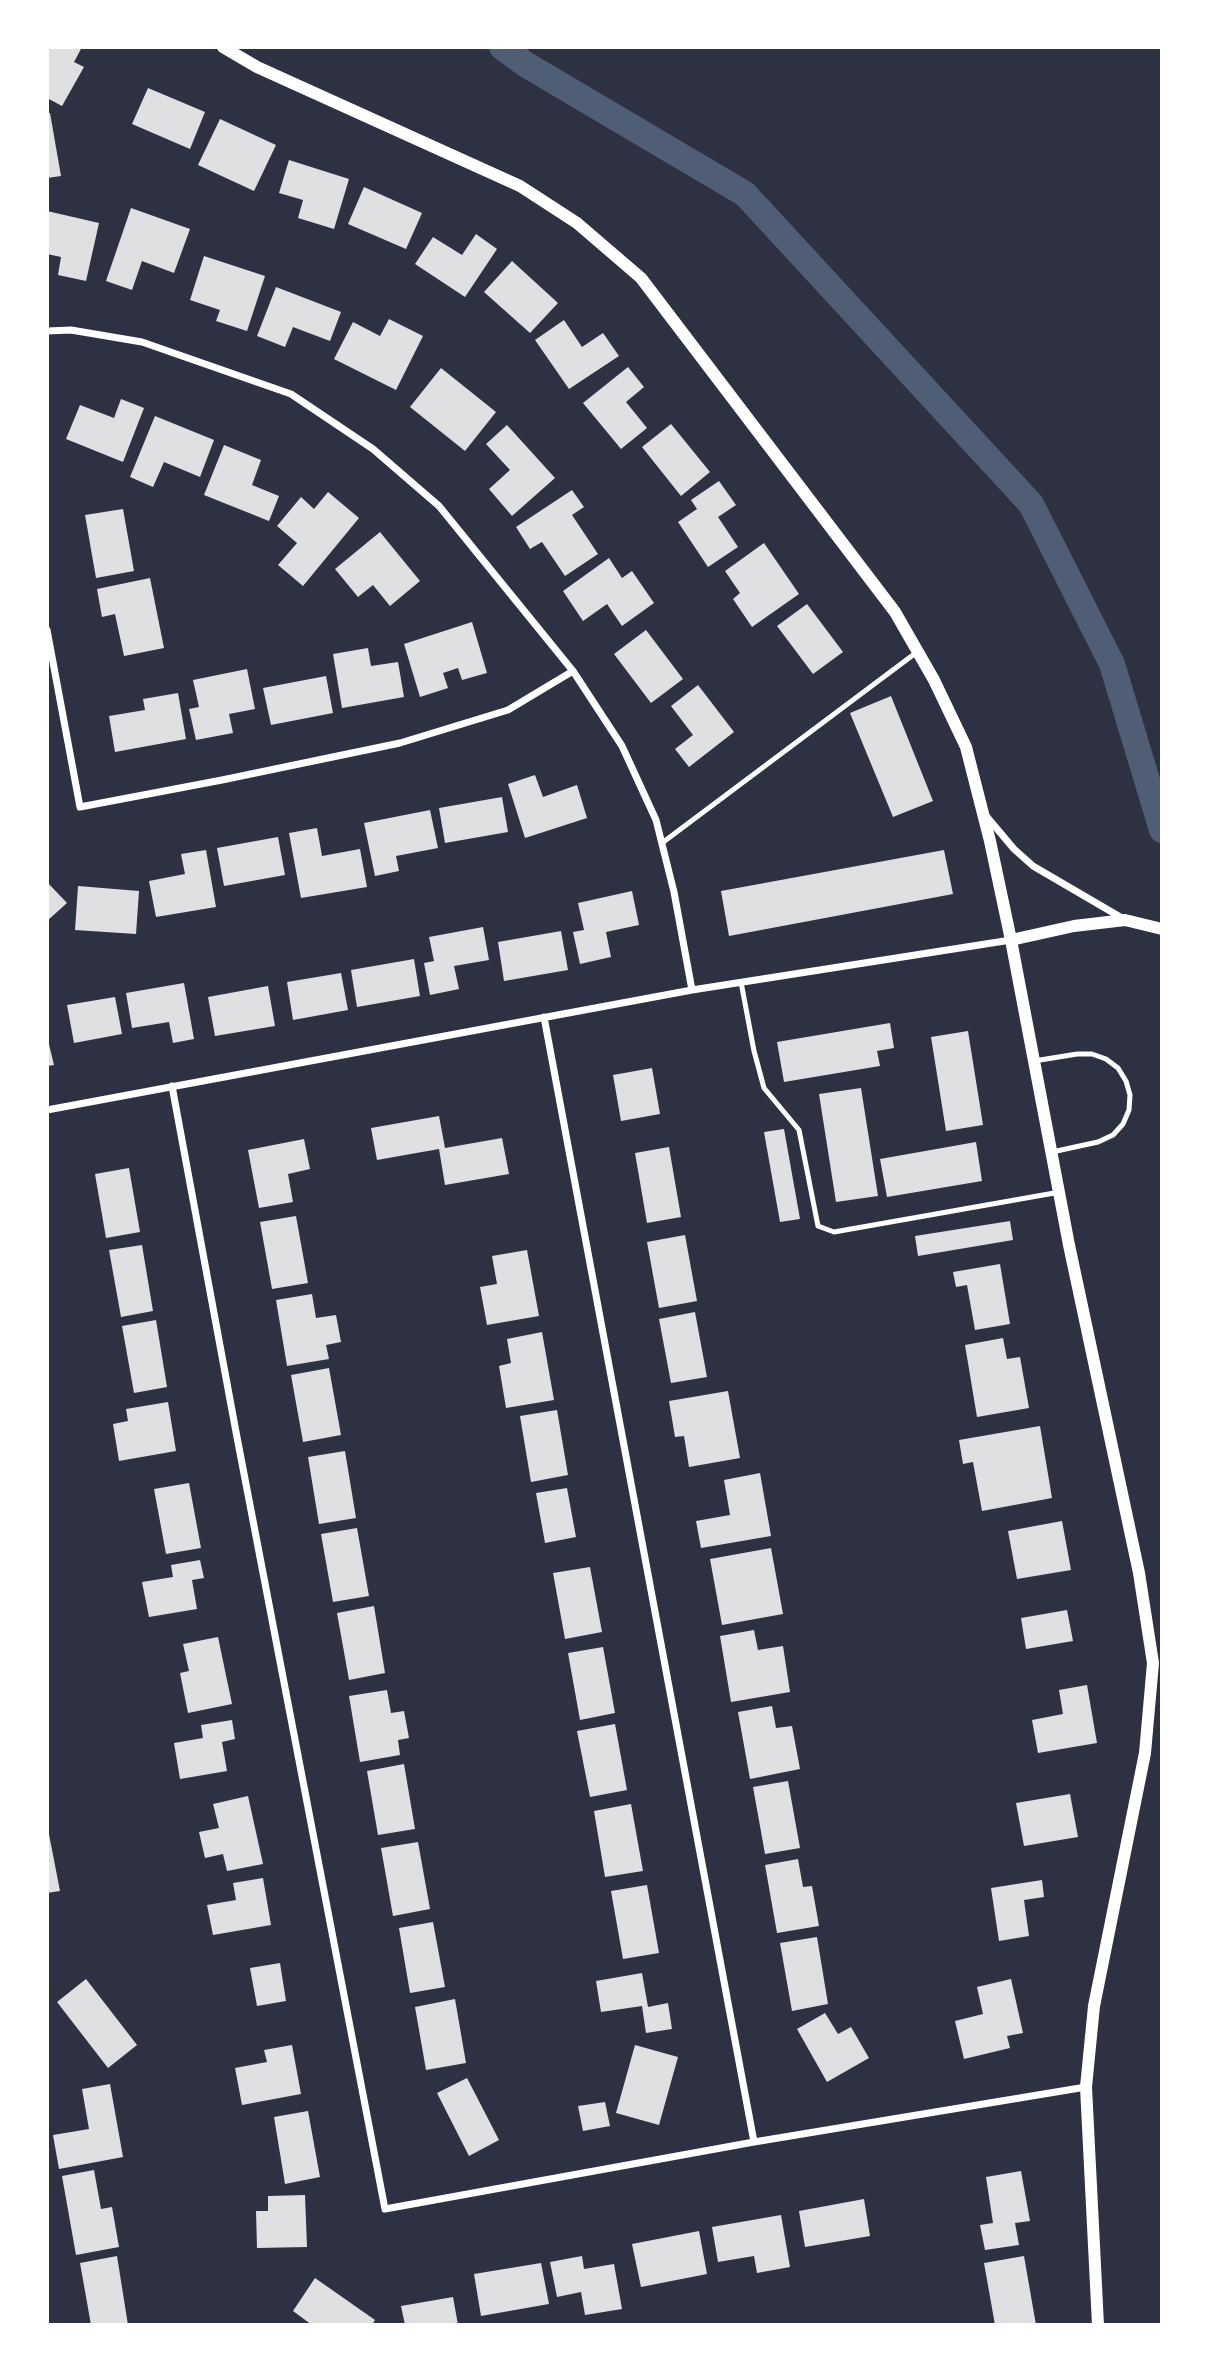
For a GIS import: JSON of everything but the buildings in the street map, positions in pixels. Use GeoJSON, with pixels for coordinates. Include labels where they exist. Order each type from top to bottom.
{"type":"FeatureCollection","features":[{"type":"Feature","properties":{"kind":"street"},"geometry":{"type":"LineString","coordinates":[[223,47],[257,67],[520,186],[577,223],[641,278],[895,612],[934,680],[966,747],[984,813],[1011,940],[1139,1573],[1153,1663],[1145,1753],[1094,2006],[1086,2087],[1098,2325]]}},
{"type":"Feature","properties":{"kind":"street"},"geometry":{"type":"LineString","coordinates":[[47,331],[71,330],[142,342],[291,394],[373,449],[439,506],[573,671],[622,746],[656,820],[674,892],[692,990]]}},
{"type":"Feature","properties":{"kind":"street"},"geometry":{"type":"LineString","coordinates":[[47,630],[80,807],[400,743],[508,710],[573,671]]}},
{"type":"Feature","properties":{"kind":"street"},"geometry":{"type":"LineString","coordinates":[[984,813],[1014,849],[1033,866],[1125,920],[1162,929]]}},
{"type":"Feature","properties":{"kind":"street"},"geometry":{"type":"LineString","coordinates":[[47,1110],[692,990],[1011,940],[1074,926],[1125,920]]}},
{"type":"Feature","properties":{"kind":"street"},"geometry":{"type":"LineString","coordinates":[[544,1017],[754,2142]]}},
{"type":"Feature","properties":{"kind":"street"},"geometry":{"type":"LineString","coordinates":[[172,1086],[385,2209],[754,2142],[1086,2087]]}},
{"type":"Feature","properties":{"kind":"lane"},"geometry":{"type":"LineString","coordinates":[[662,843],[918,651]]}},
{"type":"Feature","properties":{"kind":"lane"},"geometry":{"type":"LineString","coordinates":[[741,982],[764,1088],[799,1130],[818,1226],[834,1232],[1060,1192]]}},
{"type":"Feature","properties":{"kind":"lane"},"geometry":{"type":"LineString","coordinates":[[1034,1062],[1092,1054],[1106,1059],[1118,1068],[1130,1095],[1126,1117],[1112,1135],[1098,1142],[1052,1152]]}},
{"type":"Feature","properties":{"kind":"waterway"},"geometry":{"type":"LineString","coordinates":[[502,47],[525,64],[745,194],[1031,504],[1112,664],[1162,830]]}}]}
